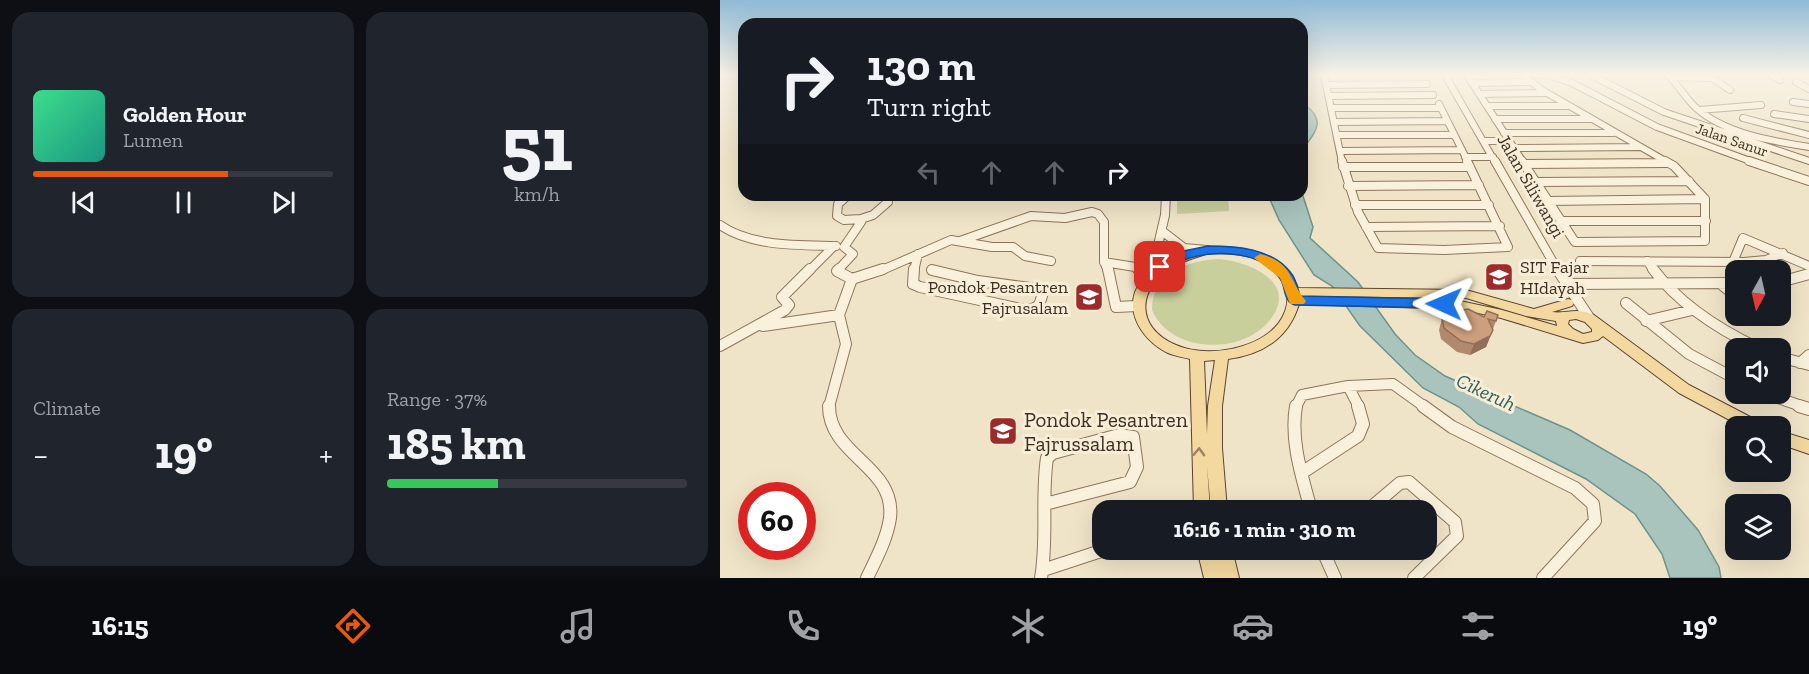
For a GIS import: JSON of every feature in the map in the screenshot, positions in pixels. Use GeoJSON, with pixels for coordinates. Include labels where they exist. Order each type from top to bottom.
{"type":"FeatureCollection","features":[{"type":"Feature","properties":{"kind":"main road"},"geometry":{"type":"LineString","coordinates":[[1208,250],[1231,250],[1253,254],[1272,263],[1286,276],[1294,296],[1292,315],[1282,330],[1266,342],[1245,351],[1222,356],[1197,355],[1160,343],[1148,332],[1140,320],[1137,306],[1139,296],[1151,275],[1184,255],[1208,250]]}},
{"type":"Feature","properties":{"kind":"main road"},"geometry":{"type":"LineString","coordinates":[[1377,298],[1466,294],[1495,300],[1526,312],[1568,308],[1614,345],[1684,389],[1736,416]]}},
{"type":"Feature","properties":{"kind":"main road"},"geometry":{"type":"LineString","coordinates":[[1294,296],[1377,298],[1475,308],[1574,336],[1593,327]]}},
{"type":"Feature","properties":{"kind":"main road"},"geometry":{"type":"LineString","coordinates":[[1568,308],[1563,327],[1574,336]]}},
{"type":"Feature","properties":{"kind":"main road"},"geometry":{"type":"LineString","coordinates":[[1197,355],[1201,405],[1198,458],[1201,500]]}},
{"type":"Feature","properties":{"kind":"main road"},"geometry":{"type":"LineString","coordinates":[[1218,500],[1214,447],[1215,406],[1222,356]]}},
{"type":"Feature","properties":{"kind":"main road"},"geometry":{"type":"LineString","coordinates":[[1791,441],[1809,447]]}},
{"type":"Feature","properties":{"kind":"main road"},"geometry":{"type":"LineString","coordinates":[[1209,560],[1213,578]]}},
{"type":"Feature","properties":{"kind":"main road"},"geometry":{"type":"LineString","coordinates":[[1226,560],[1230,578]]}},
{"type":"Feature","properties":{"kind":"street"},"geometry":{"type":"LineString","coordinates":[[1330,102],[1331,108],[1338,135],[1343,168],[1348,186],[1355,205],[1378,248],[1444,250],[1508,247],[1500,226],[1440,106],[1331,108]]}},
{"type":"Feature","properties":{"kind":"street","name":"Jalan Siliwangi"},"geometry":{"type":"LineString","coordinates":[[1461,102],[1565,282],[1568,308],[1593,327]]}},
{"type":"Feature","properties":{"kind":"street"},"geometry":{"type":"LineString","coordinates":[[1484,102],[1575,242],[1703,242],[1706,240],[1705,199],[1689,181],[1670,163],[1562,102]]}},
{"type":"Feature","properties":{"kind":"street","name":"Jalan Sanur"},"geometry":{"type":"LineString","coordinates":[[1606,102],[1665,130],[1809,181]]}},
{"type":"Feature","properties":{"kind":"street"},"geometry":{"type":"LineString","coordinates":[[1645,102],[1665,112],[1809,161]]}},
{"type":"Feature","properties":{"kind":"street"},"geometry":{"type":"LineString","coordinates":[[1692,102],[1699,110],[1734,128],[1809,147]]}},
{"type":"Feature","properties":{"kind":"street"},"geometry":{"type":"LineString","coordinates":[[1793,102],[1809,105]]}},
{"type":"Feature","properties":{"kind":"street"},"geometry":{"type":"LineString","coordinates":[[1699,110],[1761,105]]}},
{"type":"Feature","properties":{"kind":"street"},"geometry":{"type":"LineString","coordinates":[[1487,106],[1569,106]]}},
{"type":"Feature","properties":{"kind":"street"},"geometry":{"type":"LineString","coordinates":[[1774,114],[1809,119]]}},
{"type":"Feature","properties":{"kind":"street"},"geometry":{"type":"LineString","coordinates":[[1743,118],[1782,130],[1809,135]]}},
{"type":"Feature","properties":{"kind":"street"},"geometry":{"type":"LineString","coordinates":[[1495,119],[1592,119]]}},
{"type":"Feature","properties":{"kind":"street"},"geometry":{"type":"LineString","coordinates":[[1335,122],[1447,120]]}},
{"type":"Feature","properties":{"kind":"street"},"geometry":{"type":"LineString","coordinates":[[1504,133],[1616,133]]}},
{"type":"Feature","properties":{"kind":"street"},"geometry":{"type":"LineString","coordinates":[[1338,135],[1454,135]]}},
{"type":"Feature","properties":{"kind":"street"},"geometry":{"type":"LineString","coordinates":[[1483,141],[1511,144],[1640,147]]}},
{"type":"Feature","properties":{"kind":"street"},"geometry":{"type":"LineString","coordinates":[[1341,151],[1463,154],[1493,157]]}},
{"type":"Feature","properties":{"kind":"street"},"geometry":{"type":"LineString","coordinates":[[1523,164],[1670,163]]}},
{"type":"Feature","properties":{"kind":"street"},"geometry":{"type":"LineString","coordinates":[[1343,168],[1470,167]]}},
{"type":"Feature","properties":{"kind":"street"},"geometry":{"type":"LineString","coordinates":[[1535,182],[1689,181]]}},
{"type":"Feature","properties":{"kind":"street"},"geometry":{"type":"LineString","coordinates":[[1348,186],[1479,185]]}},
{"type":"Feature","properties":{"kind":"street"},"geometry":{"type":"LineString","coordinates":[[1547,201],[1705,199]]}},
{"type":"Feature","properties":{"kind":"street"},"geometry":{"type":"LineString","coordinates":[[841,201],[838,204],[837,216],[844,220],[861,219],[873,214],[888,202]]}},
{"type":"Feature","properties":{"kind":"street"},"geometry":{"type":"LineString","coordinates":[[1104,262],[1135,267],[1151,275],[1153,259],[1162,231],[1165,201]]}},
{"type":"Feature","properties":{"kind":"street"},"geometry":{"type":"LineString","coordinates":[[1355,205],[1489,205]]}},
{"type":"Feature","properties":{"kind":"street"},"geometry":{"type":"LineString","coordinates":[[720,225],[734,235],[818,246],[839,246],[853,254],[837,271],[852,279],[874,273],[942,243],[960,241],[1031,216],[1065,218],[1092,212],[1098,214],[1104,222],[1104,262],[1108,266],[1107,277],[1116,307],[1137,306]]}},
{"type":"Feature","properties":{"kind":"street"},"geometry":{"type":"LineString","coordinates":[[720,346],[761,326],[785,310],[789,305],[782,297],[860,226],[861,219]]}},
{"type":"Feature","properties":{"kind":"street"},"geometry":{"type":"LineString","coordinates":[[1560,221],[1706,221]]}},
{"type":"Feature","properties":{"kind":"street"},"geometry":{"type":"LineString","coordinates":[[1366,226],[1500,226]]}},
{"type":"Feature","properties":{"kind":"street"},"geometry":{"type":"LineString","coordinates":[[1162,231],[1184,248],[1208,250]]}},
{"type":"Feature","properties":{"kind":"street"},"geometry":{"type":"LineString","coordinates":[[1734,260],[1743,238],[1783,253],[1809,266]]}},
{"type":"Feature","properties":{"kind":"street"},"geometry":{"type":"LineString","coordinates":[[960,241],[992,247],[1013,247],[1025,256],[1051,261]]}},
{"type":"Feature","properties":{"kind":"street"},"geometry":{"type":"LineString","coordinates":[[1766,260],[1783,253]]}},
{"type":"Feature","properties":{"kind":"street"},"geometry":{"type":"LineString","coordinates":[[918,254],[912,278],[913,284],[920,287],[1025,310],[1035,309],[1043,296],[1043,292],[1037,289],[978,281],[932,270]]}},
{"type":"Feature","properties":{"kind":"street"},"geometry":{"type":"LineString","coordinates":[[1580,261],[1725,262]]}},
{"type":"Feature","properties":{"kind":"street"},"geometry":{"type":"LineString","coordinates":[[1647,261],[1663,282],[1692,310],[1710,323],[1739,338]]}},
{"type":"Feature","properties":{"kind":"street"},"geometry":{"type":"LineString","coordinates":[[1791,279],[1809,274]]}},
{"type":"Feature","properties":{"kind":"street"},"geometry":{"type":"LineString","coordinates":[[852,279],[839,315],[843,323],[844,364],[830,403],[831,427],[840,441],[884,485],[890,506],[887,532],[867,578]]}},
{"type":"Feature","properties":{"kind":"street"},"geometry":{"type":"LineString","coordinates":[[1565,282],[1725,283]]}},
{"type":"Feature","properties":{"kind":"street"},"geometry":{"type":"LineString","coordinates":[[1720,283],[1725,287]]}},
{"type":"Feature","properties":{"kind":"street"},"geometry":{"type":"LineString","coordinates":[[1626,303],[1689,354],[1725,374]]}},
{"type":"Feature","properties":{"kind":"street"},"geometry":{"type":"LineString","coordinates":[[1646,321],[1692,310]]}},
{"type":"Feature","properties":{"kind":"street"},"geometry":{"type":"LineString","coordinates":[[761,326],[777,326],[839,315]]}},
{"type":"Feature","properties":{"kind":"street"},"geometry":{"type":"LineString","coordinates":[[1804,364],[1809,355]]}},
{"type":"Feature","properties":{"kind":"street"},"geometry":{"type":"LineString","coordinates":[[1309,500],[1295,438],[1293,413],[1302,395],[1348,386],[1393,384],[1452,428],[1575,488],[1593,504],[1595,521],[1543,578]]}},
{"type":"Feature","properties":{"kind":"street"},"geometry":{"type":"LineString","coordinates":[[1303,472],[1358,436],[1363,429],[1363,419],[1348,386]]}},
{"type":"Feature","properties":{"kind":"street"},"geometry":{"type":"LineString","coordinates":[[1791,403],[1809,409]]}},
{"type":"Feature","properties":{"kind":"street"},"geometry":{"type":"LineString","coordinates":[[1045,504],[1130,482],[1136,475],[1137,469],[1133,437],[1119,435],[1048,455],[1045,504],[1042,574],[1092,555]]}},
{"type":"Feature","properties":{"kind":"street"},"geometry":{"type":"LineString","coordinates":[[1380,500],[1400,483],[1409,482],[1429,500]]}},
{"type":"Feature","properties":{"kind":"street"},"geometry":{"type":"LineString","coordinates":[[1437,507],[1458,526],[1457,536],[1437,556]]}},
{"type":"Feature","properties":{"kind":"street"},"geometry":{"type":"LineString","coordinates":[[1327,560],[1335,578]]}},
{"type":"Feature","properties":{"kind":"street"},"geometry":{"type":"LineString","coordinates":[[1414,578],[1433,560]]}},
{"type":"Feature","properties":{"kind":"green space"},"geometry":{"type":"Polygon","coordinates":[[[1177,201],[1228,201],[1229,211],[1177,214],[1177,201]]]}},
{"type":"Feature","properties":{"kind":"green space"},"geometry":{"type":"Polygon","coordinates":[[[1218,259],[1243,264],[1266,276],[1275,285],[1279,295],[1278,307],[1270,320],[1258,332],[1242,340],[1207,345],[1190,342],[1174,335],[1161,324],[1152,310],[1158,287],[1173,271],[1183,266],[1218,259]]]}},
{"type":"Feature","properties":{"kind":"water"},"geometry":{"type":"Polygon","coordinates":[[[1308,106],[1317,120],[1308,142],[1308,106]]]}},
{"type":"Feature","properties":{"kind":"water"},"geometry":{"type":"Polygon","coordinates":[[[1271,201],[1305,201],[1313,227],[1310,238],[1358,282],[1395,334],[1415,355],[1445,376],[1570,430],[1646,474],[1660,486],[1698,530],[1719,567],[1721,578],[1670,578],[1662,554],[1635,514],[1586,479],[1478,424],[1459,407],[1423,388],[1360,326],[1332,286],[1314,275],[1279,220],[1271,201]]]}},
{"type":"Feature","properties":{"kind":"building"},"geometry":{"type":"Polygon","coordinates":[[[1468,309],[1484,317],[1487,311],[1498,315],[1496,321],[1488,319],[1493,330],[1490,336],[1474,344],[1461,341],[1444,328],[1442,319],[1447,313],[1468,309]]]}},
{"type":"Feature","properties":{"kind":"slow traffic"},"geometry":{"type":"LineString","coordinates":[[1260,258],[1272,263],[1286,276],[1294,292],[1295,300],[1299,301]]}},
{"type":"Feature","properties":{"kind":"place","name":"SIT Fajar HIdayah"},"geometry":{"type":"Point","coordinates":[1499,277]}},
{"type":"Feature","properties":{"kind":"place","name":"Pondok Pesantren Fajrusalam"},"geometry":{"type":"Point","coordinates":[1089,297]}},
{"type":"Feature","properties":{"kind":"place","name":"Pondok Pesantren Fajrussalam"},"geometry":{"type":"Point","coordinates":[1003,431]}},
{"type":"Feature","properties":{"kind":"route"},"geometry":{"type":"LineString","coordinates":[[1160,267],[1184,255],[1208,250],[1231,250],[1253,254],[1272,263],[1286,276],[1294,292],[1295,300],[1444,304]]}},
{"type":"Feature","properties":{"kind":"water label","name":"Cikeruh"},"geometry":{"type":"Point","coordinates":[1486,392]}}]}
